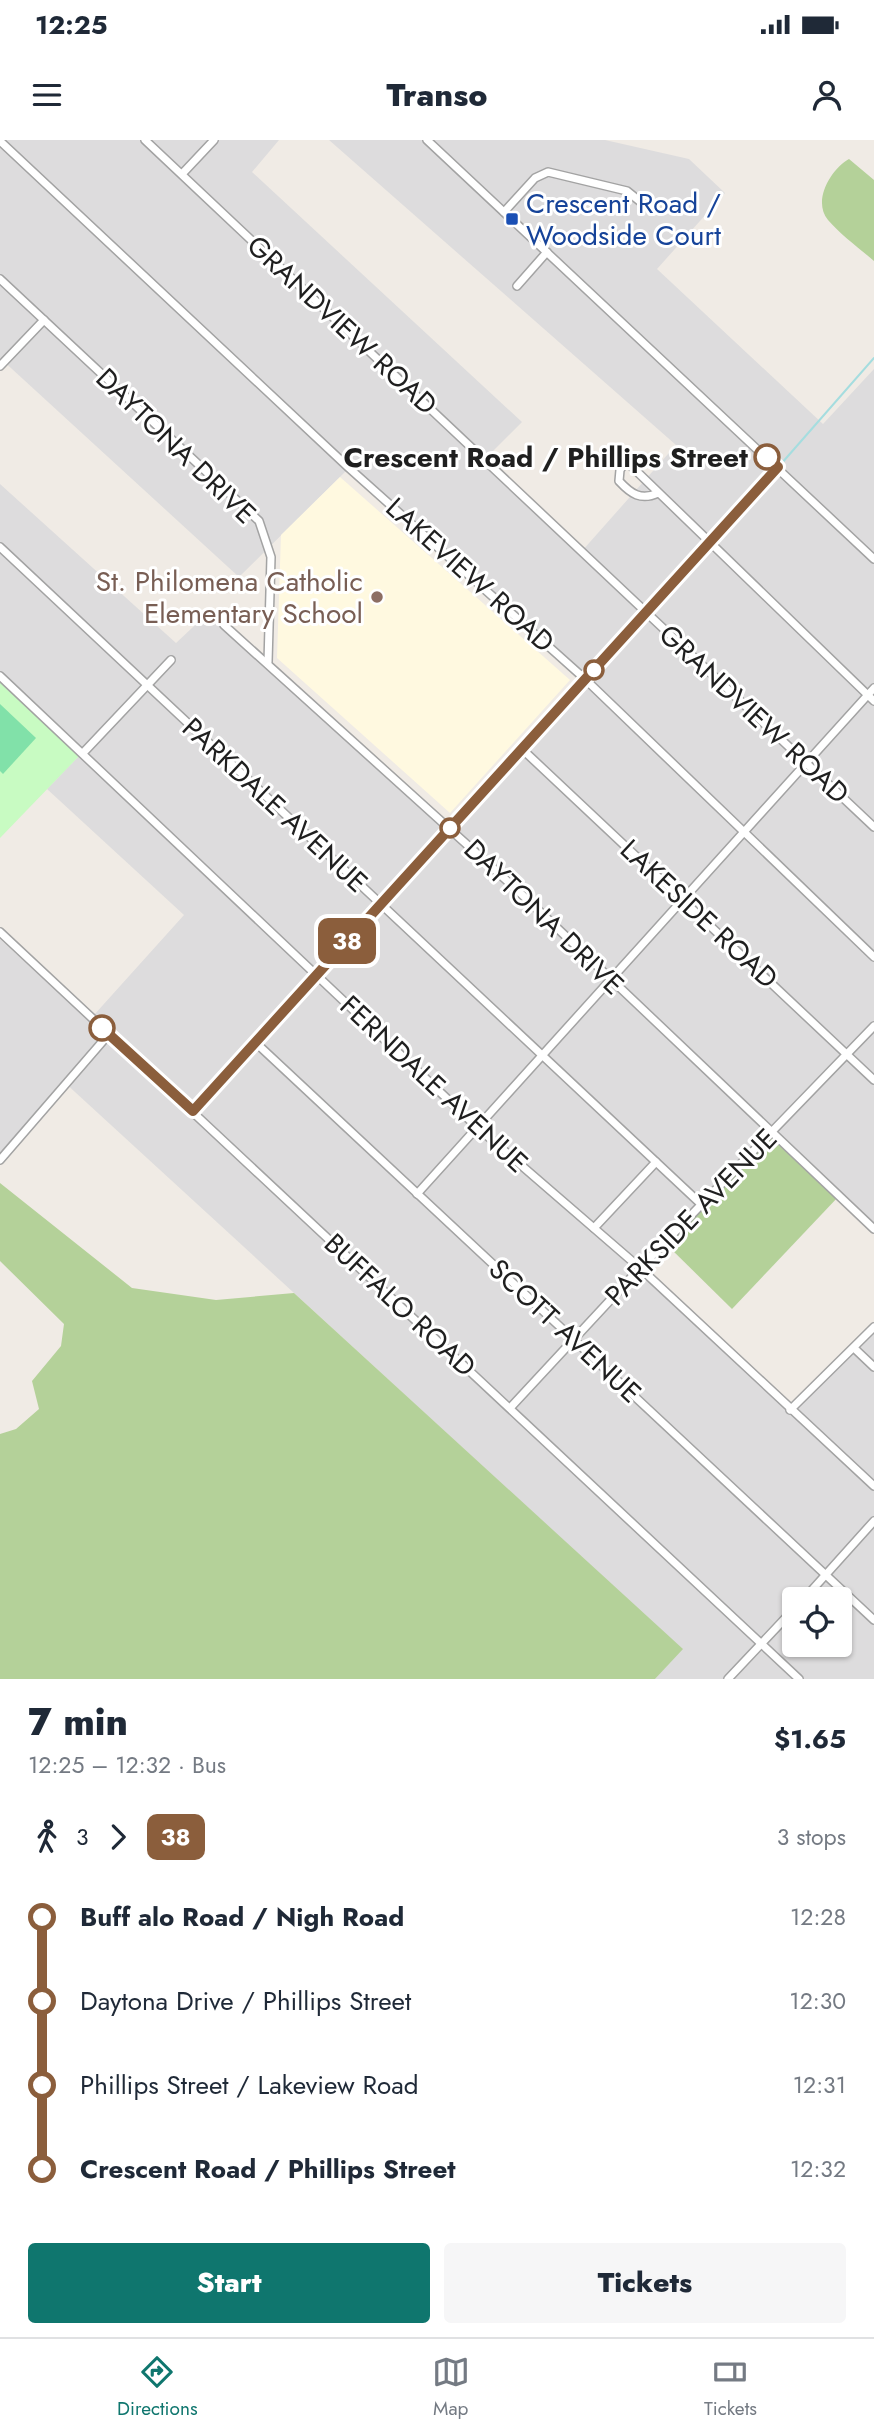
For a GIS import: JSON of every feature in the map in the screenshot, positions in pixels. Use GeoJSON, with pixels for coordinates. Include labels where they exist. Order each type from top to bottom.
{"type":"FeatureCollection","features":[{"type":"Feature","properties":{"kind":"street","name":"GRANDVIEW ROAD"},"geometry":{"type":"LineString","coordinates":[[145,140],[874,827]]}},
{"type":"Feature","properties":{"kind":"street"},"geometry":{"type":"LineString","coordinates":[[182,174],[214,140]]}},
{"type":"Feature","properties":{"kind":"street"},"geometry":{"type":"LineString","coordinates":[[427,140],[874,559]]}},
{"type":"Feature","properties":{"kind":"street","name":"LAKEVIEW ROAD"},"geometry":{"type":"LineString","coordinates":[[0,141],[349,468],[586,679],[874,957]]}},
{"type":"Feature","properties":{"kind":"street"},"geometry":{"type":"LineString","coordinates":[[504,212],[535,178],[548,172],[564,173],[627,191],[648,207]]}},
{"type":"Feature","properties":{"kind":"street"},"geometry":{"type":"LineString","coordinates":[[517,286],[547,252]]}},
{"type":"Feature","properties":{"kind":"street","name":"DAYTONA DRIVE"},"geometry":{"type":"LineString","coordinates":[[0,279],[259,521],[271,557],[268,662],[450,828],[874,1229]]}},
{"type":"Feature","properties":{"kind":"street"},"geometry":{"type":"LineString","coordinates":[[0,366],[44,320]]}},
{"type":"Feature","properties":{"kind":"street"},"geometry":{"type":"LineString","coordinates":[[658,493],[640,497],[630,493],[619,481],[620,470],[626,461],[871,698]]}},
{"type":"Feature","properties":{"kind":"street"},"geometry":{"type":"LineString","coordinates":[[193,1111],[776,466]]}},
{"type":"Feature","properties":{"kind":"street","name":"PARKDALE AVENUE"},"geometry":{"type":"LineString","coordinates":[[0,547],[703,1206]]}},
{"type":"Feature","properties":{"kind":"street"},"geometry":{"type":"LineString","coordinates":[[224,625],[268,662]]}},
{"type":"Feature","properties":{"kind":"street"},"geometry":{"type":"LineString","coordinates":[[83,753],[171,660]]}},
{"type":"Feature","properties":{"kind":"street","name":"FERNDALE AVENUE"},"geometry":{"type":"LineString","coordinates":[[0,676],[477,1127],[640,1268],[874,1486]]}},
{"type":"Feature","properties":{"kind":"street"},"geometry":{"type":"LineString","coordinates":[[417,1194],[807,762],[871,698],[874,688]]}},
{"type":"Feature","properties":{"kind":"street","name":"LAKESIDE ROAD"},"geometry":{"type":"LineString","coordinates":[[522,749],[874,1080]]}},
{"type":"Feature","properties":{"kind":"street","name":"BUFFALO ROAD"},"geometry":{"type":"LineString","coordinates":[[0,932],[799,1679]]}},
{"type":"Feature","properties":{"kind":"street","name":"PARKSIDE AVENUE"},"geometry":{"type":"LineString","coordinates":[[510,1408],[640,1268],[703,1206],[874,1026]]}},
{"type":"Feature","properties":{"kind":"street"},"geometry":{"type":"LineString","coordinates":[[0,1160],[109,1034]]}},
{"type":"Feature","properties":{"kind":"street","name":"SCOTT AVENUE"},"geometry":{"type":"LineString","coordinates":[[255,1042],[874,1620]]}},
{"type":"Feature","properties":{"kind":"street"},"geometry":{"type":"LineString","coordinates":[[594,1228],[656,1162]]}},
{"type":"Feature","properties":{"kind":"street"},"geometry":{"type":"LineString","coordinates":[[790,1410],[874,1327]]}},
{"type":"Feature","properties":{"kind":"street"},"geometry":{"type":"LineString","coordinates":[[853,1348],[874,1367]]}},
{"type":"Feature","properties":{"kind":"street"},"geometry":{"type":"LineString","coordinates":[[815,1587],[874,1521]]}},
{"type":"Feature","properties":{"kind":"street"},"geometry":{"type":"LineString","coordinates":[[728,1679],[782,1622]]}},
{"type":"Feature","properties":{"kind":"shaded area"},"geometry":{"type":"Polygon","coordinates":[[[0,140],[279,140],[252,172],[522,422],[484,460],[582,551],[676,445],[329,140],[605,140],[689,159],[725,193],[657,269],[823,424],[874,369],[874,1228],[773,1133],[638,1271],[790,1410],[874,1327],[874,1679],[655,1679],[682,1649],[63,1081],[0,1154],[0,939],[98,1029],[94,1015],[184,915],[47,789],[82,753],[0,676],[0,484],[176,643],[209,612],[448,829],[585,679],[349,468],[239,577],[0,358],[0,140]]]}},
{"type":"Feature","properties":{"kind":"shaded area","name":"St. Philomena Catholic Elementary School"},"geometry":{"type":"Polygon","coordinates":[[[340,477],[570,680],[450,813],[277,658],[281,535],[340,477]]]}},
{"type":"Feature","properties":{"kind":"green space"},"geometry":{"type":"Polygon","coordinates":[[[849,159],[874,180],[874,261],[828,220],[822,204],[830,178],[849,159]]]}},
{"type":"Feature","properties":{"kind":"green space"},"geometry":{"type":"Polygon","coordinates":[[[0,676],[82,753],[0,838],[0,676]]]}},
{"type":"Feature","properties":{"kind":"green space"},"geometry":{"type":"Polygon","coordinates":[[[0,704],[36,738],[3,774],[0,771],[0,704]]]}},
{"type":"Feature","properties":{"kind":"green space"},"geometry":{"type":"Polygon","coordinates":[[[773,1133],[839,1196],[732,1309],[665,1243],[773,1133]]]}},
{"type":"Feature","properties":{"kind":"green space"},"geometry":{"type":"Polygon","coordinates":[[[0,1183],[132,1288],[216,1300],[294,1293],[683,1649],[655,1679],[0,1679],[0,1434],[16,1429],[39,1409],[32,1381],[61,1346],[64,1324],[0,1261],[0,1183]]]}},
{"type":"Feature","properties":{"kind":"waterway"},"geometry":{"type":"LineString","coordinates":[[781,464],[874,358]]}},
{"type":"Feature","properties":{"kind":"bus line","name":"38"},"geometry":{"type":"LineString","coordinates":[[102,1028],[193,1111],[778,467],[767,457]]}},
{"type":"Feature","properties":{"kind":"place","name":"Crescent Road / Woodside Court"},"geometry":{"type":"Point","coordinates":[512,219]}},
{"type":"Feature","properties":{"kind":"place","name":"Crescent Road / Phillips Street"},"geometry":{"type":"Point","coordinates":[767,457]}},
{"type":"Feature","properties":{"kind":"place","name":"St. Philomena Catholic Elementary School"},"geometry":{"type":"Point","coordinates":[377,597]}}]}
